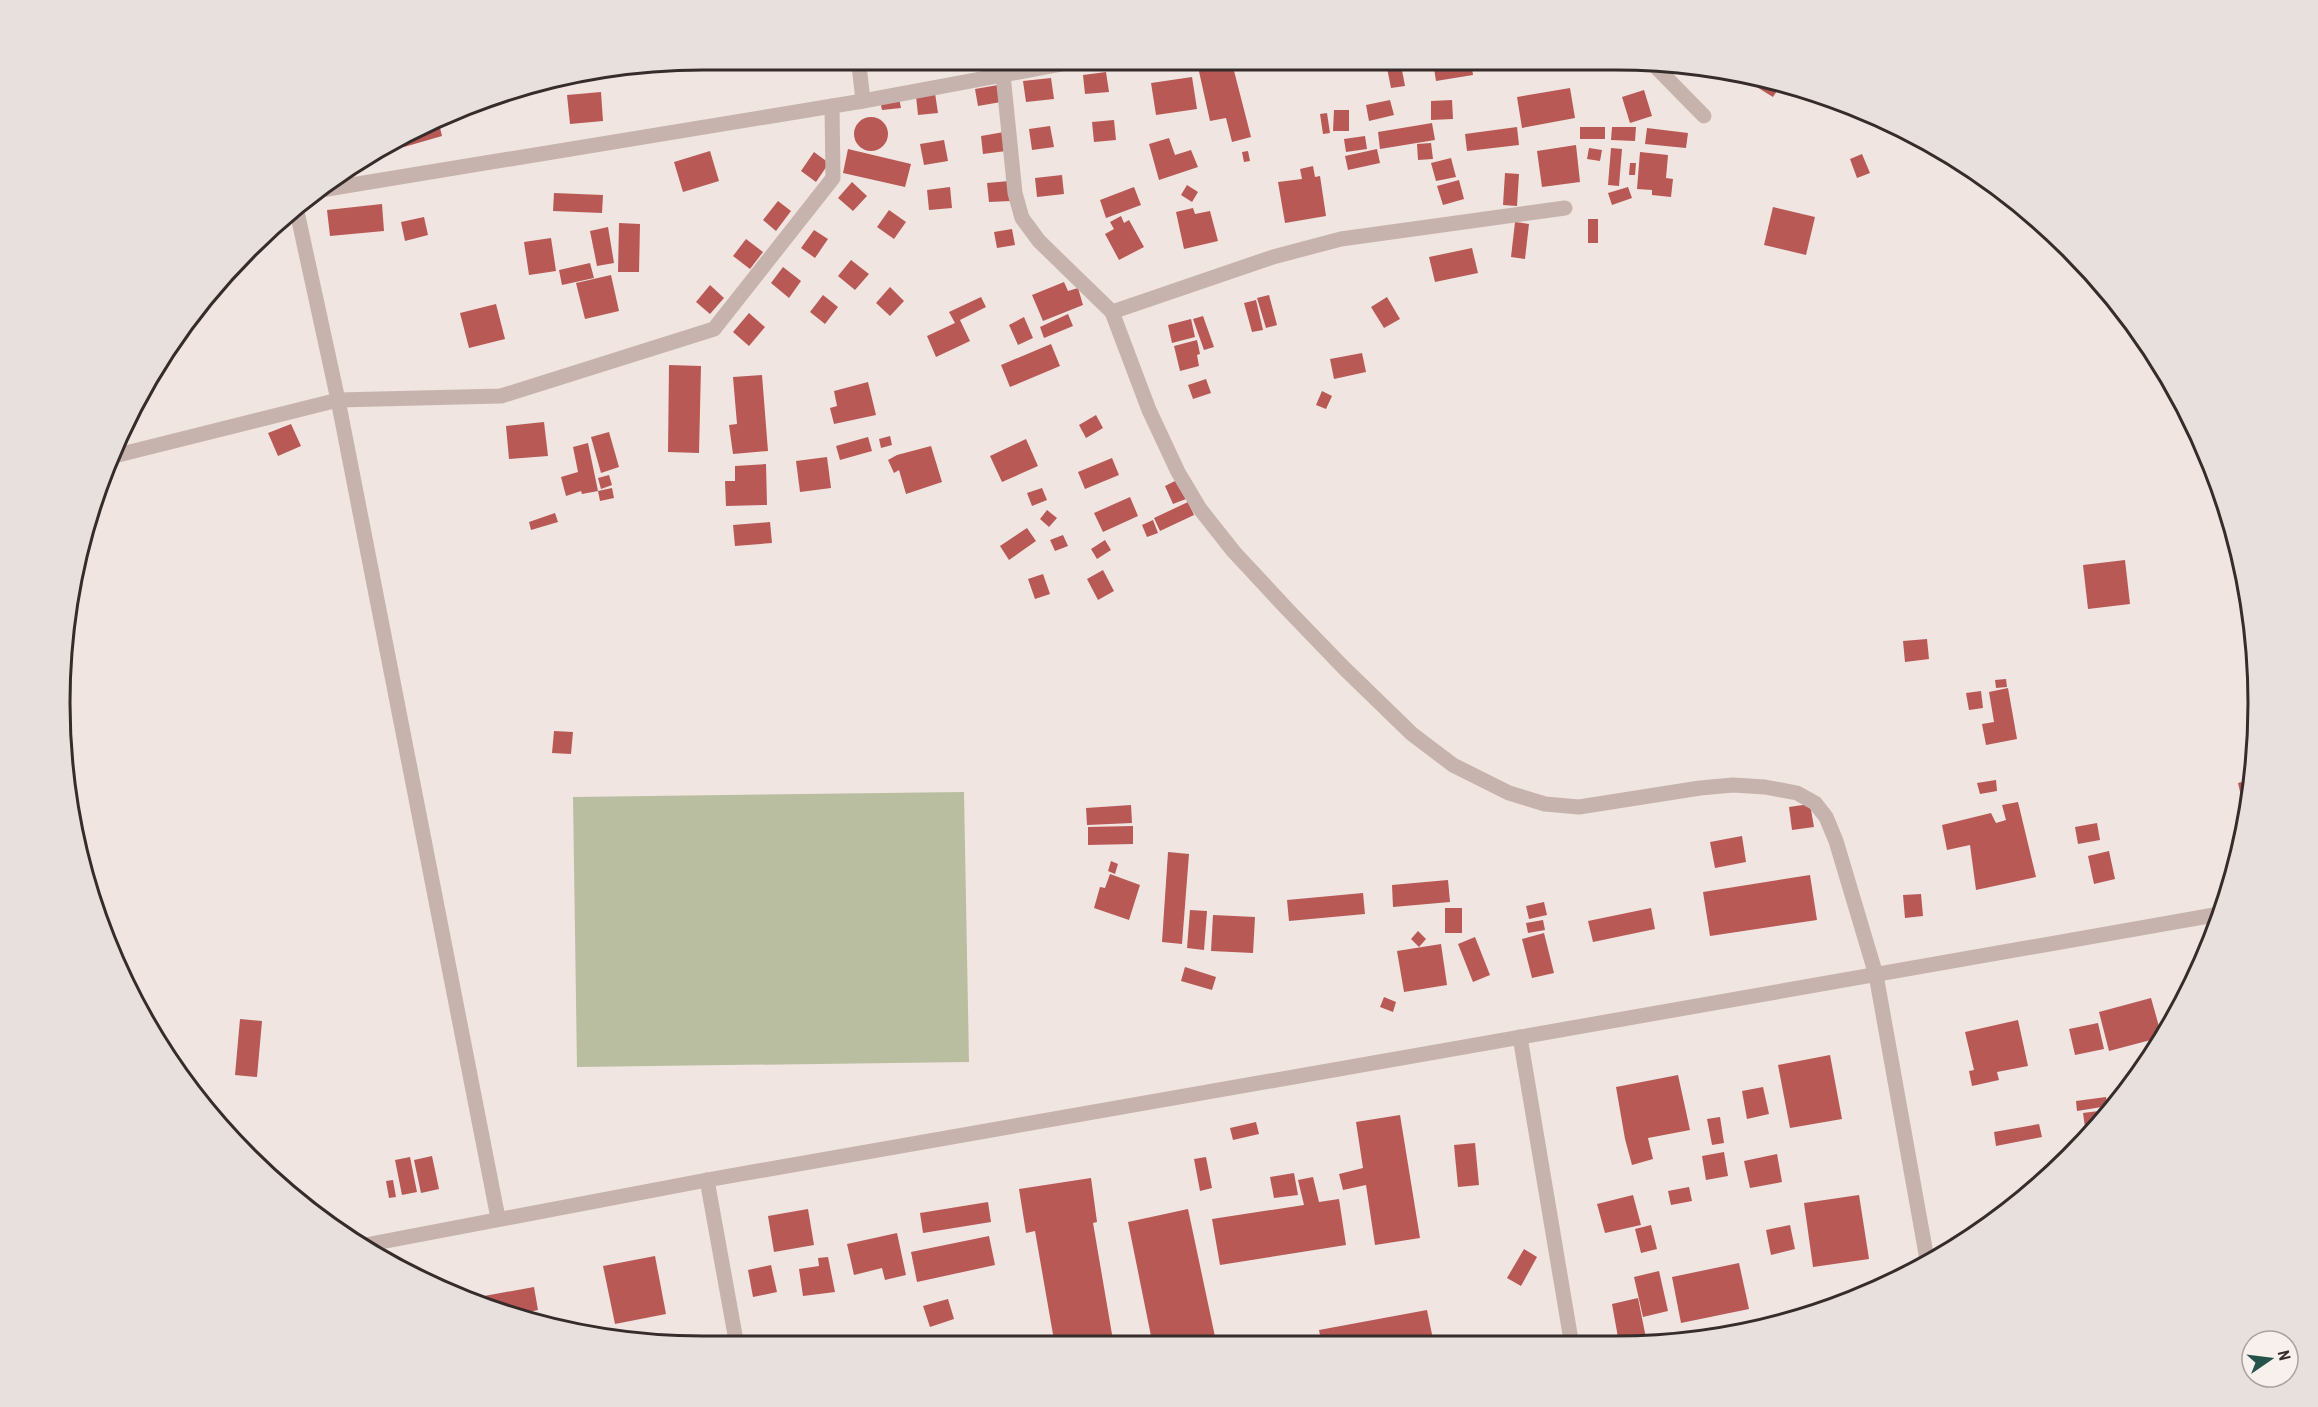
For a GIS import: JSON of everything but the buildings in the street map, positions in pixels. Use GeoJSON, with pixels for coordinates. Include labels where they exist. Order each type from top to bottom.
{"type":"FeatureCollection","features":[{"type":"Feature","properties":{"kind":"street"},"geometry":{"type":"LineString","coordinates":[[860,70],[863,101]]}},
{"type":"Feature","properties":{"kind":"street"},"geometry":{"type":"LineString","coordinates":[[337,187],[863,101],[1030,70]]}},
{"type":"Feature","properties":{"kind":"street"},"geometry":{"type":"LineString","coordinates":[[1660,72],[1704,116]]}},
{"type":"Feature","properties":{"kind":"street"},"geometry":{"type":"LineString","coordinates":[[1003,75],[1015,193],[1022,218],[1039,241],[1112,312],[1149,410],[1178,472],[1200,509],[1229,546],[1280,602],[1412,734],[1453,765],[1509,793],[1545,804],[1579,807],[1733,785],[1765,787],[1797,793],[1815,802],[1826,817],[1836,841],[1876,975],[1926,1255]]}},
{"type":"Feature","properties":{"kind":"street"},"geometry":{"type":"LineString","coordinates":[[122,454],[338,400],[501,396],[714,329],[833,178],[832,106]]}},
{"type":"Feature","properties":{"kind":"street"},"geometry":{"type":"LineString","coordinates":[[1112,312],[1273,256],[1341,238],[1565,208]]}},
{"type":"Feature","properties":{"kind":"street"},"geometry":{"type":"LineString","coordinates":[[298,218],[338,400],[498,1218]]}},
{"type":"Feature","properties":{"kind":"street"},"geometry":{"type":"LineString","coordinates":[[373,1243],[707,1180],[2211,916]]}},
{"type":"Feature","properties":{"kind":"street"},"geometry":{"type":"LineString","coordinates":[[1520,1037],[1570,1336]]}},
{"type":"Feature","properties":{"kind":"street"},"geometry":{"type":"LineString","coordinates":[[707,1180],[735,1336]]}},
{"type":"Feature","properties":{"kind":"green space"},"geometry":{"type":"Polygon","coordinates":[[[964,792],[969,1062],[577,1067],[573,797],[964,792]]]}}]}
